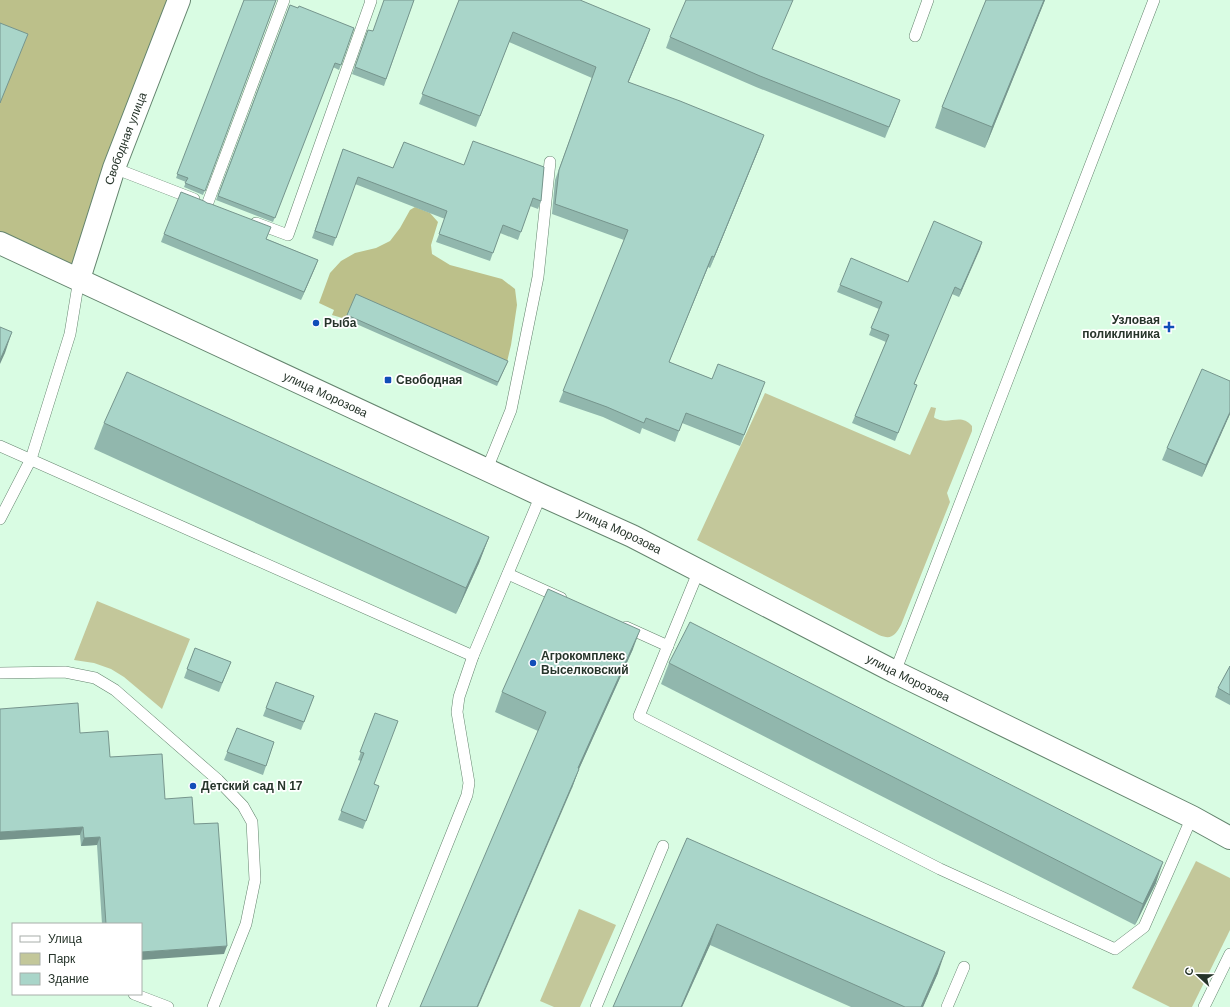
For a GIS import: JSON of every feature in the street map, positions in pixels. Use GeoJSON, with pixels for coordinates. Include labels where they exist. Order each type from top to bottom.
{"type":"FeatureCollection","features":[{"type":"Feature","properties":{"kind":"street","name":"Свободная улица"},"geometry":{"type":"LineString","coordinates":[[79,279],[114,168],[179,0]]}},
{"type":"Feature","properties":{"kind":"street","name":"улица Морозова"},"geometry":{"type":"LineString","coordinates":[[0,243],[632,536],[896,672],[1192,817],[1230,838]]}},
{"type":"Feature","properties":{"kind":"lane"},"geometry":{"type":"LineString","coordinates":[[114,168],[211,206],[284,0]]}},
{"type":"Feature","properties":{"kind":"lane"},"geometry":{"type":"LineString","coordinates":[[244,218],[288,235],[371,1],[370,0]]}},
{"type":"Feature","properties":{"kind":"lane"},"geometry":{"type":"LineString","coordinates":[[915,36],[928,0]]}},
{"type":"Feature","properties":{"kind":"lane"},"geometry":{"type":"LineString","coordinates":[[896,672],[1154,0]]}},
{"type":"Feature","properties":{"kind":"lane"},"geometry":{"type":"LineString","coordinates":[[487,469],[511,410],[538,277],[550,162]]}},
{"type":"Feature","properties":{"kind":"lane"},"geometry":{"type":"LineString","coordinates":[[0,519],[31,458],[70,334],[79,279]]}},
{"type":"Feature","properties":{"kind":"lane"},"geometry":{"type":"LineString","coordinates":[[0,446],[31,458],[473,656]]}},
{"type":"Feature","properties":{"kind":"lane"},"geometry":{"type":"LineString","coordinates":[[382,1007],[468,795],[469,783],[457,712],[459,697],[473,656],[541,495]]}},
{"type":"Feature","properties":{"kind":"lane"},"geometry":{"type":"LineString","coordinates":[[699,570],[639,716],[940,869],[1115,949],[1144,927],[1192,817]]}},
{"type":"Feature","properties":{"kind":"lane"},"geometry":{"type":"LineString","coordinates":[[508,574],[573,603]]}},
{"type":"Feature","properties":{"kind":"lane"},"geometry":{"type":"LineString","coordinates":[[617,623],[668,646]]}},
{"type":"Feature","properties":{"kind":"lane"},"geometry":{"type":"LineString","coordinates":[[0,673],[65,672],[94,678],[115,690],[218,780],[244,806],[252,822],[255,880],[246,924],[214,1007]]}},
{"type":"Feature","properties":{"kind":"lane"},"geometry":{"type":"LineString","coordinates":[[596,1007],[663,846]]}},
{"type":"Feature","properties":{"kind":"lane"},"geometry":{"type":"LineString","coordinates":[[1204,1007],[1230,954]]}},
{"type":"Feature","properties":{"kind":"lane"},"geometry":{"type":"LineString","coordinates":[[947,1007],[964,967]]}},
{"type":"Feature","properties":{"kind":"lane"},"geometry":{"type":"LineString","coordinates":[[137,995],[168,1007]]}},
{"type":"Feature","properties":{"kind":"green space"},"geometry":{"type":"Polygon","coordinates":[[[0,0],[184,0],[79,279],[0,237],[0,0]]]}},
{"type":"Feature","properties":{"kind":"green space"},"geometry":{"type":"Polygon","coordinates":[[[415,207],[430,213],[438,222],[431,245],[432,254],[450,265],[502,279],[515,289],[517,305],[506,366],[332,315],[334,310],[319,303],[330,273],[341,261],[355,253],[376,248],[390,241],[400,228],[410,210],[415,207]]]}},
{"type":"Feature","properties":{"kind":"green space"},"geometry":{"type":"Polygon","coordinates":[[[765,393],[910,455],[931,407],[936,408],[934,417],[940,420],[964,420],[972,426],[972,431],[947,493],[950,502],[901,625],[897,632],[892,636],[887,637],[879,635],[697,540],[765,393]]]}},
{"type":"Feature","properties":{"kind":"green space"},"geometry":{"type":"Polygon","coordinates":[[[97,601],[190,639],[162,709],[124,677],[111,669],[94,663],[74,660],[97,601]]]}},
{"type":"Feature","properties":{"kind":"green space"},"geometry":{"type":"Polygon","coordinates":[[[1196,861],[1230,878],[1230,930],[1192,1007],[1170,1007],[1132,988],[1196,861]]]}},
{"type":"Feature","properties":{"kind":"green space"},"geometry":{"type":"Polygon","coordinates":[[[579,909],[616,925],[580,1007],[554,1007],[540,1001],[579,909]]]}},
{"type":"Feature","properties":{"kind":"building"},"geometry":{"type":"Polygon","coordinates":[[[244,0],[276,0],[205,191],[185,183],[188,178],[177,174],[244,0]]]}},
{"type":"Feature","properties":{"kind":"building"},"geometry":{"type":"Polygon","coordinates":[[[384,0],[414,0],[386,79],[355,67],[368,30],[373,31],[384,0]]]}},
{"type":"Feature","properties":{"kind":"building"},"geometry":{"type":"Polygon","coordinates":[[[459,0],[580,0],[650,29],[628,82],[764,135],[714,257],[712,256],[669,362],[712,379],[718,364],[765,382],[744,435],[686,413],[679,431],[646,418],[644,423],[607,407],[563,391],[628,230],[555,204],[559,170],[596,67],[513,32],[480,116],[422,94],[459,0]]]}},
{"type":"Feature","properties":{"kind":"building"},"geometry":{"type":"Polygon","coordinates":[[[686,0],[793,0],[772,49],[900,100],[889,127],[760,76],[670,37],[686,0]]]}},
{"type":"Feature","properties":{"kind":"building"},"geometry":{"type":"Polygon","coordinates":[[[986,0],[1044,0],[992,127],[942,107],[986,0]]]}},
{"type":"Feature","properties":{"kind":"building"},"geometry":{"type":"Polygon","coordinates":[[[290,5],[298,8],[299,6],[354,28],[341,65],[335,63],[275,218],[218,196],[290,5]]]}},
{"type":"Feature","properties":{"kind":"building"},"geometry":{"type":"Polygon","coordinates":[[[0,23],[28,34],[0,103],[0,23]]]}},
{"type":"Feature","properties":{"kind":"building"},"geometry":{"type":"Polygon","coordinates":[[[473,141],[544,167],[541,201],[533,198],[521,232],[503,225],[493,253],[439,234],[447,211],[358,177],[336,238],[315,231],[343,149],[393,168],[404,142],[464,165],[473,141]]]}},
{"type":"Feature","properties":{"kind":"building"},"geometry":{"type":"Polygon","coordinates":[[[181,192],[271,227],[266,239],[318,260],[304,292],[164,234],[181,192]]]}},
{"type":"Feature","properties":{"kind":"building"},"geometry":{"type":"Polygon","coordinates":[[[934,221],[982,242],[961,290],[955,287],[914,384],[917,385],[898,433],[855,416],[889,335],[871,328],[882,302],[840,285],[851,258],[908,282],[934,221]]]}},
{"type":"Feature","properties":{"kind":"building"},"geometry":{"type":"Polygon","coordinates":[[[356,294],[508,361],[498,382],[347,315],[356,294]]]}},
{"type":"Feature","properties":{"kind":"building"},"geometry":{"type":"Polygon","coordinates":[[[0,327],[12,332],[0,360],[0,327]]]}},
{"type":"Feature","properties":{"kind":"building"},"geometry":{"type":"Polygon","coordinates":[[[1202,369],[1230,381],[1230,412],[1206,465],[1167,448],[1202,369]]]}},
{"type":"Feature","properties":{"kind":"building"},"geometry":{"type":"Polygon","coordinates":[[[127,372],[489,537],[466,588],[104,423],[127,372]]]}},
{"type":"Feature","properties":{"kind":"building"},"geometry":{"type":"Polygon","coordinates":[[[548,589],[640,630],[578,768],[579,769],[477,1007],[420,1007],[546,712],[502,692],[548,589]]]}},
{"type":"Feature","properties":{"kind":"building"},"geometry":{"type":"Polygon","coordinates":[[[690,622],[1163,862],[1143,904],[669,663],[690,622]]]}},
{"type":"Feature","properties":{"kind":"building"},"geometry":{"type":"Polygon","coordinates":[[[195,648],[231,662],[222,683],[187,669],[195,648]]]}},
{"type":"Feature","properties":{"kind":"building"},"geometry":{"type":"Polygon","coordinates":[[[1230,666],[1230,695],[1218,688],[1230,666]]]}},
{"type":"Feature","properties":{"kind":"building"},"geometry":{"type":"Polygon","coordinates":[[[276,682],[314,696],[304,722],[266,708],[276,682]]]}},
{"type":"Feature","properties":{"kind":"building"},"geometry":{"type":"Polygon","coordinates":[[[78,703],[80,733],[108,731],[110,757],[162,754],[165,799],[192,797],[194,824],[218,823],[227,946],[142,952],[142,923],[106,923],[100,837],[84,838],[83,827],[0,832],[0,709],[78,703]]]}},
{"type":"Feature","properties":{"kind":"building"},"geometry":{"type":"Polygon","coordinates":[[[375,713],[398,721],[374,784],[379,786],[366,821],[341,811],[364,753],[360,752],[375,713]]]}},
{"type":"Feature","properties":{"kind":"building"},"geometry":{"type":"Polygon","coordinates":[[[237,728],[274,742],[266,766],[227,752],[237,728]]]}},
{"type":"Feature","properties":{"kind":"building"},"geometry":{"type":"Polygon","coordinates":[[[687,838],[945,952],[921,1007],[905,1007],[717,924],[681,1007],[613,1007],[687,838]]]}},
{"type":"Feature","properties":{"kind":"place","name":"Рыба"},"geometry":{"type":"Point","coordinates":[316,323]}},
{"type":"Feature","properties":{"kind":"place","name":"Узловая поликлиника"},"geometry":{"type":"Point","coordinates":[1169,327]}},
{"type":"Feature","properties":{"kind":"place","name":"Свободная"},"geometry":{"type":"Point","coordinates":[388,380]}},
{"type":"Feature","properties":{"kind":"place","name":"Агрокомплекс Выселковский"},"geometry":{"type":"Point","coordinates":[533,663]}},
{"type":"Feature","properties":{"kind":"place","name":"Детский сад N 17"},"geometry":{"type":"Point","coordinates":[193,786]}}]}
